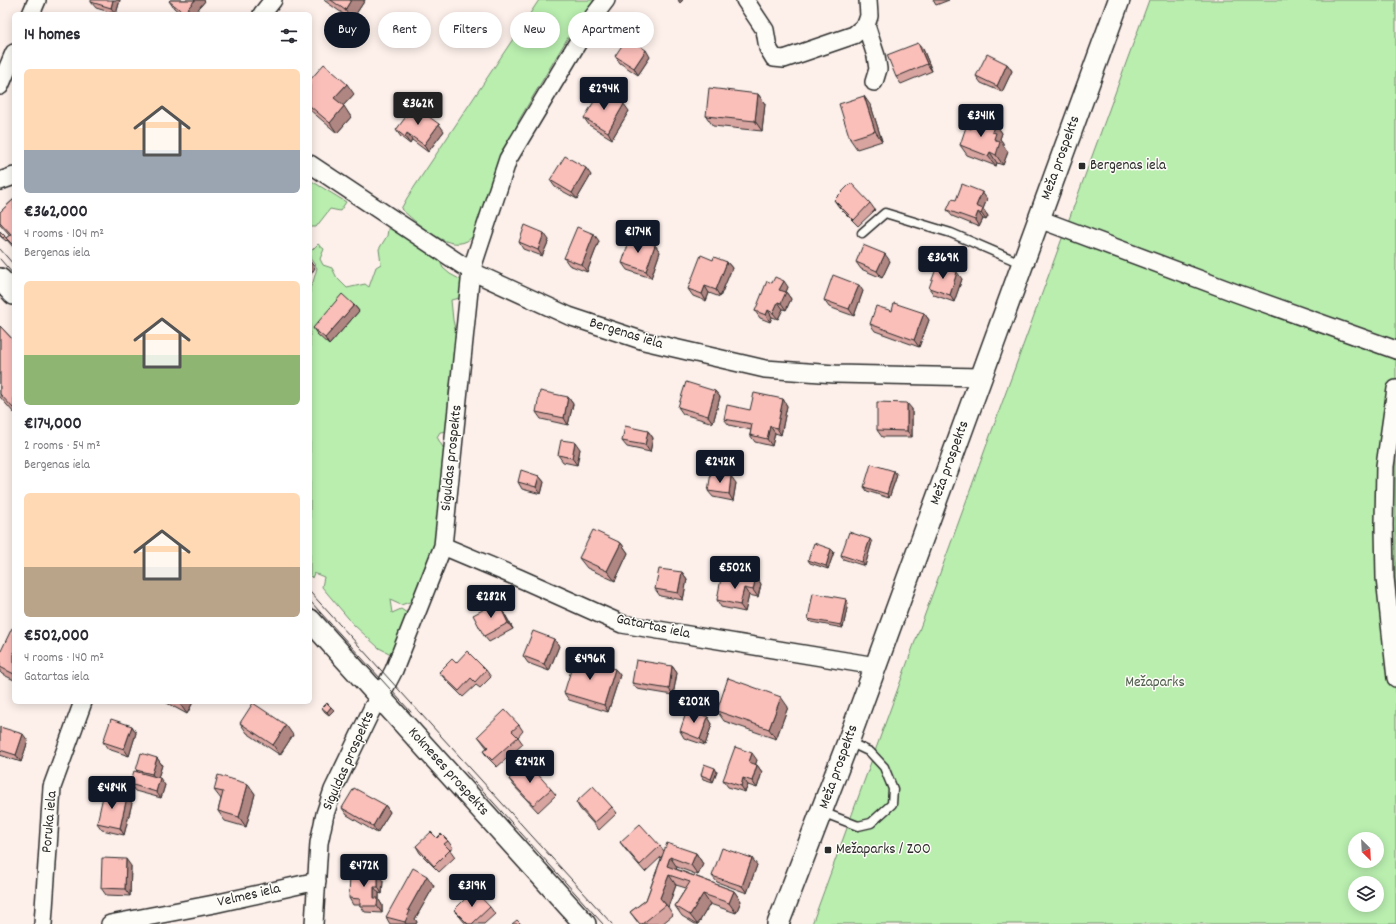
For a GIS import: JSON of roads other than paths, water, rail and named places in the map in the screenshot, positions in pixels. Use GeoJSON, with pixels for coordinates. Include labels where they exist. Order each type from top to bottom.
{"type":"FeatureCollection","features":[{"type":"Feature","properties":{"kind":"street"},"geometry":{"type":"LineString","coordinates":[[32,12],[37,0]]}},
{"type":"Feature","properties":{"kind":"street"},"geometry":{"type":"LineString","coordinates":[[264,12],[273,0]]}},
{"type":"Feature","properties":{"kind":"street","name":"Siguldas prospekts"},"geometry":{"type":"LineString","coordinates":[[314,924],[319,843],[325,814],[334,790],[372,707],[380,697],[394,670],[443,546],[471,271],[508,159],[593,17],[606,0]]}},
{"type":"Feature","properties":{"kind":"street"},"geometry":{"type":"LineString","coordinates":[[745,0],[765,30],[768,48],[774,58],[784,59],[854,34],[866,25],[869,16],[868,0]]}},
{"type":"Feature","properties":{"kind":"street","name":"Meža prospekts"},"geometry":{"type":"LineString","coordinates":[[778,924],[848,742],[1119,0]]}},
{"type":"Feature","properties":{"kind":"street"},"geometry":{"type":"LineString","coordinates":[[866,25],[876,56],[878,69],[874,82]]}},
{"type":"Feature","properties":{"kind":"street"},"geometry":{"type":"LineString","coordinates":[[0,86],[12,58]]}},
{"type":"Feature","properties":{"kind":"street","name":"Bergenas iela"},"geometry":{"type":"LineString","coordinates":[[312,165],[471,271],[570,316],[638,339],[766,368],[835,374],[981,377]]}},
{"type":"Feature","properties":{"kind":"street"},"geometry":{"type":"LineString","coordinates":[[0,181],[12,177]]}},
{"type":"Feature","properties":{"kind":"street"},"geometry":{"type":"LineString","coordinates":[[1039,219],[1236,293],[1396,350]]}},
{"type":"Feature","properties":{"kind":"street"},"geometry":{"type":"LineString","coordinates":[[0,279],[12,292]]}},
{"type":"Feature","properties":{"kind":"street"},"geometry":{"type":"LineString","coordinates":[[1396,390],[1385,466],[1384,526],[1391,583],[1396,678]]}},
{"type":"Feature","properties":{"kind":"street","name":"Gatartas iela"},"geometry":{"type":"LineString","coordinates":[[443,546],[520,578],[622,624],[876,666]]}},
{"type":"Feature","properties":{"kind":"street","name":"Kokneses prospekts"},"geometry":{"type":"LineString","coordinates":[[312,622],[585,924]]}},
{"type":"Feature","properties":{"kind":"street","name":"Poruka iela"},"geometry":{"type":"LineString","coordinates":[[43,924],[52,787],[82,704]]}},
{"type":"Feature","properties":{"kind":"street","name":"Velmes iela"},"geometry":{"type":"LineString","coordinates":[[110,924],[214,904],[316,881]]}},
{"type":"Feature","properties":{"kind":"lane"},"geometry":{"type":"LineString","coordinates":[[862,233],[885,213],[951,233],[1022,264]]}},
{"type":"Feature","properties":{"kind":"lane"},"geometry":{"type":"LineString","coordinates":[[822,812],[858,826],[871,823],[892,804],[893,789],[884,767],[870,752],[848,742]]}},
{"type":"Feature","properties":{"kind":"tram line"},"geometry":{"type":"LineString","coordinates":[[0,249],[12,263]]}},
{"type":"Feature","properties":{"kind":"tram line"},"geometry":{"type":"LineString","coordinates":[[0,259],[12,273]]}},
{"type":"Feature","properties":{"kind":"tram line"},"geometry":{"type":"LineString","coordinates":[[312,594],[612,924]]}},
{"type":"Feature","properties":{"kind":"tram line"},"geometry":{"type":"LineString","coordinates":[[312,603],[411,712]]}},
{"type":"Feature","properties":{"kind":"tram line"},"geometry":{"type":"LineString","coordinates":[[466,772],[603,924]]}},
{"type":"Feature","properties":{"kind":"place","name":"Bergenas iela"},"geometry":{"type":"Point","coordinates":[1082,166]}},
{"type":"Feature","properties":{"kind":"place","name":"Mežaparks / ZOO"},"geometry":{"type":"Point","coordinates":[828,850]}},
{"type":"Feature","properties":{"kind":"park label","name":"Mežaparks"},"geometry":{"type":"Point","coordinates":[1155,683]}}]}
